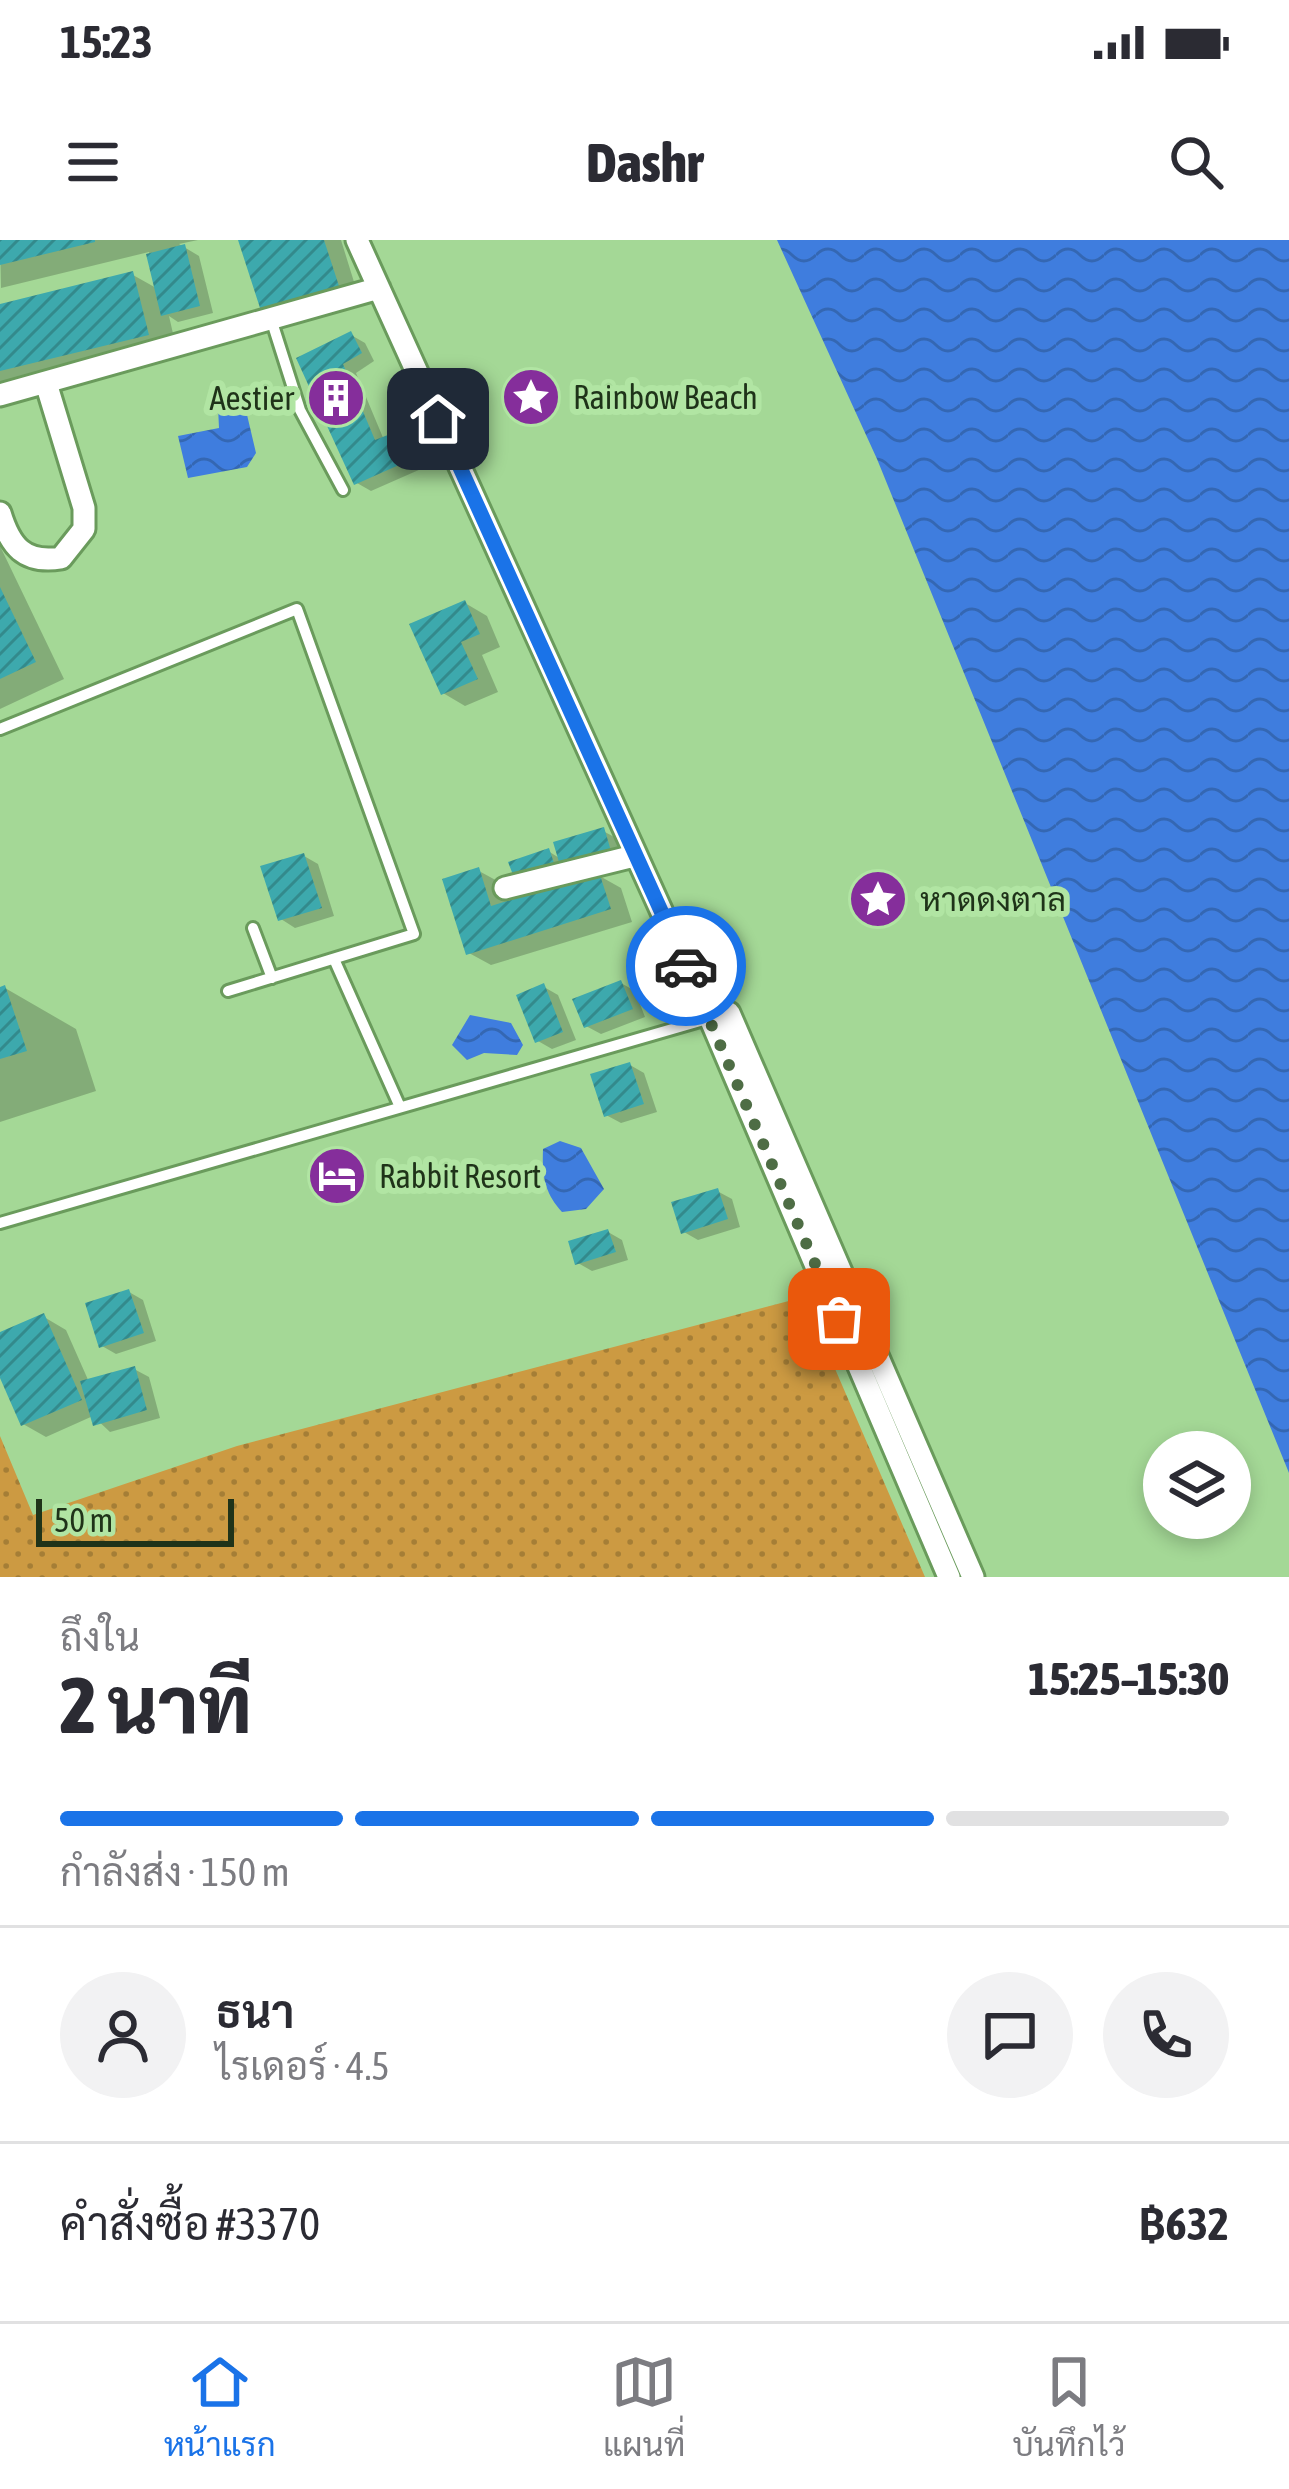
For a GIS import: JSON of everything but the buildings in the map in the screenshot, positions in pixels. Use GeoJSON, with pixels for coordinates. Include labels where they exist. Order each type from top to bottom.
{"type":"FeatureCollection","features":[{"type":"Feature","properties":{"kind":"street"},"geometry":{"type":"LineString","coordinates":[[357,240],[634,856],[720,1016],[973,1577]]}},
{"type":"Feature","properties":{"kind":"street"},"geometry":{"type":"LineString","coordinates":[[0,395],[272,322],[379,288]]}},
{"type":"Feature","properties":{"kind":"street"},"geometry":{"type":"LineString","coordinates":[[0,513],[8,539],[22,554],[40,562],[61,558],[84,529],[84,508],[46,383]]}},
{"type":"Feature","properties":{"kind":"street"},"geometry":{"type":"LineString","coordinates":[[505,888],[634,856]]}},
{"type":"Feature","properties":{"kind":"street"},"geometry":{"type":"LineString","coordinates":[[720,1016],[949,1577]]}},
{"type":"Feature","properties":{"kind":"lane"},"geometry":{"type":"LineString","coordinates":[[272,322],[300,410],[343,490]]}},
{"type":"Feature","properties":{"kind":"lane"},"geometry":{"type":"LineString","coordinates":[[0,729],[298,609],[415,934],[228,991]]}},
{"type":"Feature","properties":{"kind":"lane"},"geometry":{"type":"LineString","coordinates":[[253,928],[272,978]]}},
{"type":"Feature","properties":{"kind":"lane"},"geometry":{"type":"LineString","coordinates":[[334,959],[400,1107]]}},
{"type":"Feature","properties":{"kind":"lane"},"geometry":{"type":"LineString","coordinates":[[0,1223],[720,1016]]}},
{"type":"Feature","properties":{"kind":"shaded area"},"geometry":{"type":"Polygon","coordinates":[[[804,1297],[925,1577],[0,1577],[0,1436],[33,1515],[237,1446],[804,1297]]]}},
{"type":"Feature","properties":{"kind":"water"},"geometry":{"type":"Polygon","coordinates":[[[777,240],[1289,240],[1289,1473],[877,459],[777,240]]]}},
{"type":"Feature","properties":{"kind":"water"},"geometry":{"type":"Polygon","coordinates":[[[244,402],[256,453],[247,467],[188,478],[178,436],[219,428],[218,407],[244,402]]]}},
{"type":"Feature","properties":{"kind":"water"},"geometry":{"type":"Polygon","coordinates":[[[470,1015],[511,1023],[523,1045],[517,1055],[484,1053],[467,1060],[452,1045],[470,1015]]]}},
{"type":"Feature","properties":{"kind":"water"},"geometry":{"type":"Polygon","coordinates":[[[560,1141],[581,1148],[604,1189],[586,1209],[562,1212],[548,1190],[543,1149],[560,1141]]]}},
{"type":"Feature","properties":{"kind":"way so far"},"geometry":{"type":"LineString","coordinates":[[686,966],[839,1319]]}},
{"type":"Feature","properties":{"kind":"place","name":"Rainbow Beach"},"geometry":{"type":"Point","coordinates":[531,397]}},
{"type":"Feature","properties":{"kind":"place","name":"Aestier"},"geometry":{"type":"Point","coordinates":[336,398]}},
{"type":"Feature","properties":{"kind":"place","name":"หาดดงตาล"},"geometry":{"type":"Point","coordinates":[878,899]}},
{"type":"Feature","properties":{"kind":"place","name":"Rabbit Resort"},"geometry":{"type":"Point","coordinates":[337,1176]}},
{"type":"Feature","properties":{"kind":"route"},"geometry":{"type":"LineString","coordinates":[[438,419],[686,966]]}}]}
